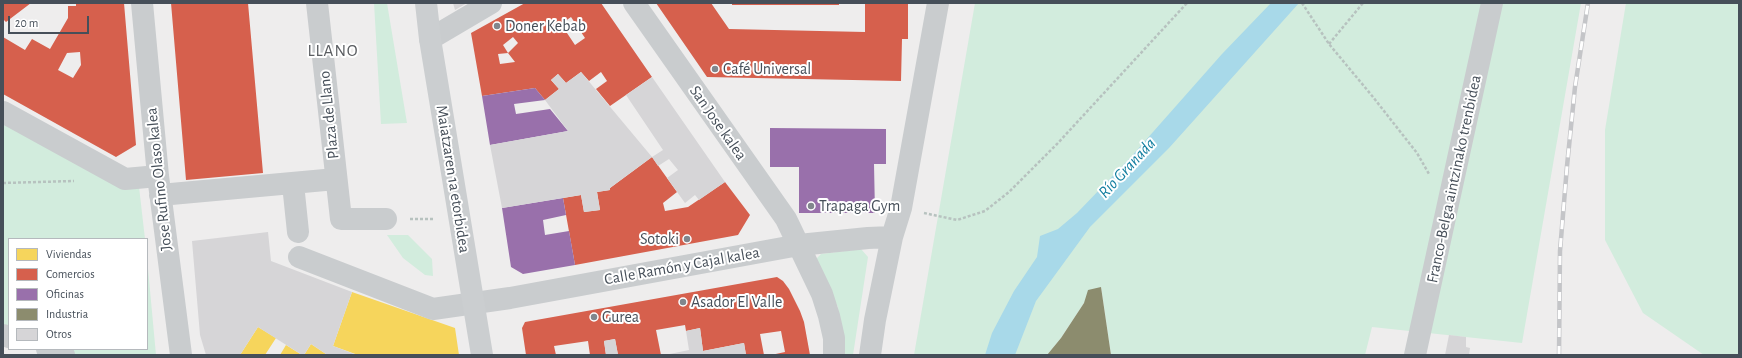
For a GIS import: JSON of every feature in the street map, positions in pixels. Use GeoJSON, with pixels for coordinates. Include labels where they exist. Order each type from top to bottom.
{"type":"FeatureCollection","features":[{"type":"Feature","properties":{"kind":"street","name":"Jose Rufino Olaso kalea"},"geometry":{"type":"LineString","coordinates":[[142,3],[159,185],[181,355]]}},
{"type":"Feature","properties":{"kind":"street","name":"Plaza de Llano"},"geometry":{"type":"LineString","coordinates":[[317,3],[341,219],[386,219]]}},
{"type":"Feature","properties":{"kind":"street","name":"Maiatzaren 1a etorbidea"},"geometry":{"type":"LineString","coordinates":[[426,3],[430,39],[482,355]]}},
{"type":"Feature","properties":{"kind":"street"},"geometry":{"type":"LineString","coordinates":[[430,39],[491,3]]}},
{"type":"Feature","properties":{"kind":"street","name":"San Jose kalea"},"geometry":{"type":"LineString","coordinates":[[634,3],[786,219],[822,294],[827,308],[834,338],[834,355]]}},
{"type":"Feature","properties":{"kind":"street"},"geometry":{"type":"LineString","coordinates":[[870,355],[875,320],[892,237],[901,208],[938,3]]}},
{"type":"Feature","properties":{"kind":"street","name":"Franco-Belga aintzinako trenbidea"},"geometry":{"type":"LineString","coordinates":[[1414,355],[1450,199],[1492,3]]}},
{"type":"Feature","properties":{"kind":"street","name":"Plaza de Llano"},"geometry":{"type":"LineString","coordinates":[[3,112],[125,179],[159,185],[293,184],[336,179]]}},
{"type":"Feature","properties":{"kind":"street"},"geometry":{"type":"LineString","coordinates":[[293,184],[298,232]]}},
{"type":"Feature","properties":{"kind":"street","name":"Calle Ramón y Cajal kalea"},"geometry":{"type":"LineString","coordinates":[[299,257],[433,309],[473,304],[799,245],[892,237]]}},
{"type":"Feature","properties":{"kind":"street"},"geometry":{"type":"LineString","coordinates":[[50,350],[64,355]]}},
{"type":"Feature","properties":{"kind":"path"},"geometry":{"type":"LineString","coordinates":[[901,208],[957,220],[985,211],[1032,171],[1187,3]]}},
{"type":"Feature","properties":{"kind":"path"},"geometry":{"type":"LineString","coordinates":[[1302,3],[1329,44],[1417,153],[1433,181],[1450,199]]}},
{"type":"Feature","properties":{"kind":"path"},"geometry":{"type":"LineString","coordinates":[[1329,44],[1363,3]]}},
{"type":"Feature","properties":{"kind":"path"},"geometry":{"type":"LineString","coordinates":[[3,183],[77,181]]}},
{"type":"Feature","properties":{"kind":"path"},"geometry":{"type":"LineString","coordinates":[[386,219],[459,219]]}},
{"type":"Feature","properties":{"kind":"green space"},"geometry":{"type":"Polygon","coordinates":[[[374,3],[387,3],[407,123],[381,124],[374,3]]]}},
{"type":"Feature","properties":{"kind":"green space"},"geometry":{"type":"Polygon","coordinates":[[[975,3],[1581,3],[1522,343],[1372,327],[1365,355],[1111,355],[1101,287],[1084,303],[1061,338],[1047,355],[914,355],[975,3]]]}},
{"type":"Feature","properties":{"kind":"green space"},"geometry":{"type":"Polygon","coordinates":[[[1626,3],[1739,3],[1739,355],[1704,355],[1643,313],[1605,240],[1605,130],[1626,3]]]}},
{"type":"Feature","properties":{"kind":"green space"},"geometry":{"type":"Polygon","coordinates":[[[3,112],[138,178],[145,238],[8,238],[8,331],[3,329],[3,112]]]}},
{"type":"Feature","properties":{"kind":"green space"},"geometry":{"type":"Polygon","coordinates":[[[387,235],[408,235],[432,259],[433,276],[425,275],[403,258],[387,235]]]}},
{"type":"Feature","properties":{"kind":"green space"},"geometry":{"type":"Polygon","coordinates":[[[861,249],[868,257],[853,355],[841,355],[838,307],[814,261],[821,254],[861,249]]]}},
{"type":"Feature","properties":{"kind":"green space"},"geometry":{"type":"Polygon","coordinates":[[[148,269],[156,355],[78,355],[63,350],[148,350],[148,269]]]}},
{"type":"Feature","properties":{"kind":"water","name":"Río Granada"},"geometry":{"type":"Polygon","coordinates":[[[1271,3],[1299,3],[1169,148],[1090,227],[1036,301],[1015,355],[985,355],[992,333],[1014,291],[1037,257],[1040,236],[1058,229],[1077,213],[1130,158],[1222,54],[1271,3]]]}},
{"type":"Feature","properties":{"kind":"building: Viviendas"},"geometry":{"type":"Polygon","coordinates":[[[352,292],[455,328],[459,355],[358,355],[333,346],[352,292]]]}},
{"type":"Feature","properties":{"kind":"building: Viviendas"},"geometry":{"type":"Polygon","coordinates":[[[258,327],[276,338],[265,355],[240,355],[258,327]]]}},
{"type":"Feature","properties":{"kind":"building: Viviendas"},"geometry":{"type":"Polygon","coordinates":[[[311,344],[326,354],[304,355],[311,344]]]}},
{"type":"Feature","properties":{"kind":"building: Viviendas"},"geometry":{"type":"Polygon","coordinates":[[[286,345],[302,355],[280,355],[286,345]]]}},
{"type":"Feature","properties":{"kind":"building: Comercios"},"geometry":{"type":"Polygon","coordinates":[[[3,3],[31,3],[6,22],[3,19],[3,3]]]}},
{"type":"Feature","properties":{"kind":"building: Comercios"},"geometry":{"type":"Polygon","coordinates":[[[76,3],[124,3],[136,145],[116,157],[3,94],[3,37],[25,50],[32,39],[50,49],[68,18],[68,6],[76,6],[76,3]],[[80,52],[67,53],[58,70],[73,78],[81,65],[80,52]]]}},
{"type":"Feature","properties":{"kind":"building: Comercios"},"geometry":{"type":"Polygon","coordinates":[[[171,3],[248,3],[263,173],[186,180],[171,3]]]}},
{"type":"Feature","properties":{"kind":"building: Comercios"},"geometry":{"type":"Polygon","coordinates":[[[525,3],[601,3],[652,77],[610,106],[596,89],[607,81],[601,72],[589,81],[581,72],[566,83],[558,74],[551,80],[559,89],[545,100],[535,88],[482,96],[471,33],[525,3]],[[571,17],[561,24],[575,45],[585,38],[571,17]],[[513,37],[503,45],[508,53],[518,43],[513,37]],[[508,53],[498,54],[500,64],[515,62],[508,53]]]}},
{"type":"Feature","properties":{"kind":"building: Comercios"},"geometry":{"type":"Polygon","coordinates":[[[656,3],[711,3],[729,29],[865,32],[865,3],[908,3],[908,39],[902,39],[901,81],[707,77],[656,3]]]}},
{"type":"Feature","properties":{"kind":"building: Comercios"},"geometry":{"type":"Polygon","coordinates":[[[732,3],[839,3],[839,5],[732,5],[732,3]]]}},
{"type":"Feature","properties":{"kind":"building: Comercios"},"geometry":{"type":"Polygon","coordinates":[[[652,157],[677,192],[663,203],[665,211],[688,207],[725,182],[750,215],[738,235],[575,265],[563,198],[581,195],[584,212],[600,210],[597,192],[610,190],[610,188],[652,157]]]}},
{"type":"Feature","properties":{"kind":"building: Comercios"},"geometry":{"type":"Polygon","coordinates":[[[777,277],[783,281],[789,289],[800,311],[804,322],[810,355],[771,355],[785,352],[781,331],[760,334],[764,355],[746,355],[744,343],[703,351],[700,328],[686,331],[685,325],[656,330],[661,355],[618,355],[615,339],[604,341],[606,355],[590,355],[588,341],[554,346],[556,355],[526,355],[522,328],[525,322],[777,277]]]}},
{"type":"Feature","properties":{"kind":"building: Oficinas"},"geometry":{"type":"Polygon","coordinates":[[[535,88],[545,100],[514,104],[516,114],[550,109],[568,131],[490,145],[482,96],[535,88]]]}},
{"type":"Feature","properties":{"kind":"building: Oficinas"},"geometry":{"type":"Polygon","coordinates":[[[770,128],[886,129],[886,164],[874,164],[875,213],[799,213],[799,167],[770,167],[770,128]]]}},
{"type":"Feature","properties":{"kind":"building: Oficinas"},"geometry":{"type":"Polygon","coordinates":[[[563,198],[566,215],[543,220],[545,235],[569,231],[575,265],[523,274],[511,267],[502,208],[563,198]]]}},
{"type":"Feature","properties":{"kind":"building: Industria"},"geometry":{"type":"Polygon","coordinates":[[[1101,287],[1111,355],[1047,355],[1061,338],[1084,303],[1088,290],[1101,287]]]}},
{"type":"Feature","properties":{"kind":"building: Otros"},"geometry":{"type":"Polygon","coordinates":[[[453,3],[467,3],[455,10],[453,3]]]}},
{"type":"Feature","properties":{"kind":"building: Otros"},"geometry":{"type":"Polygon","coordinates":[[[581,72],[652,157],[610,188],[610,190],[597,192],[600,210],[584,212],[581,195],[502,208],[490,145],[568,131],[545,100],[559,89],[551,80],[558,74],[566,83],[581,72]]]}},
{"type":"Feature","properties":{"kind":"building: Otros"},"geometry":{"type":"Polygon","coordinates":[[[652,77],[725,182],[699,200],[695,195],[685,203],[667,178],[678,170],[669,159],[658,166],[652,157],[663,150],[626,95],[652,77]]]}},
{"type":"Feature","properties":{"kind":"building: Otros"},"geometry":{"type":"Polygon","coordinates":[[[268,232],[271,261],[352,292],[333,346],[357,355],[325,355],[326,354],[311,344],[304,355],[302,355],[258,327],[240,355],[206,355],[200,335],[192,241],[268,232]]]}},
{"type":"Feature","properties":{"kind":"building: Otros"},"geometry":{"type":"Polygon","coordinates":[[[700,328],[703,351],[744,343],[746,355],[665,355],[689,350],[686,331],[700,328]]]}},
{"type":"Feature","properties":{"kind":"building: Otros"},"geometry":{"type":"Polygon","coordinates":[[[1449,335],[1466,337],[1466,347],[1470,348],[1469,355],[1445,355],[1449,335]]]}},
{"type":"Feature","properties":{"kind":"building: Otros"},"geometry":{"type":"Polygon","coordinates":[[[615,339],[618,355],[606,355],[604,341],[615,339]]]}},
{"type":"Feature","properties":{"kind":"railway"},"geometry":{"type":"LineString","coordinates":[[1559,355],[1560,251],[1567,166],[1575,87],[1588,3]]}},
{"type":"Feature","properties":{"kind":"place","name":"Doner Kebab"},"geometry":{"type":"Point","coordinates":[497,26]}},
{"type":"Feature","properties":{"kind":"place","name":"Café Universal"},"geometry":{"type":"Point","coordinates":[715,69]}},
{"type":"Feature","properties":{"kind":"place","name":"Trapaga Gym"},"geometry":{"type":"Point","coordinates":[811,206]}},
{"type":"Feature","properties":{"kind":"place","name":"Sotoki"},"geometry":{"type":"Point","coordinates":[687,239]}},
{"type":"Feature","properties":{"kind":"place","name":"Asador El Valle"},"geometry":{"type":"Point","coordinates":[683,302]}},
{"type":"Feature","properties":{"kind":"place","name":"Gurea"},"geometry":{"type":"Point","coordinates":[594,317]}},
{"type":"Feature","properties":{"kind":"district","name":"LLANO"},"geometry":{"type":"Point","coordinates":[333,51]}}]}
